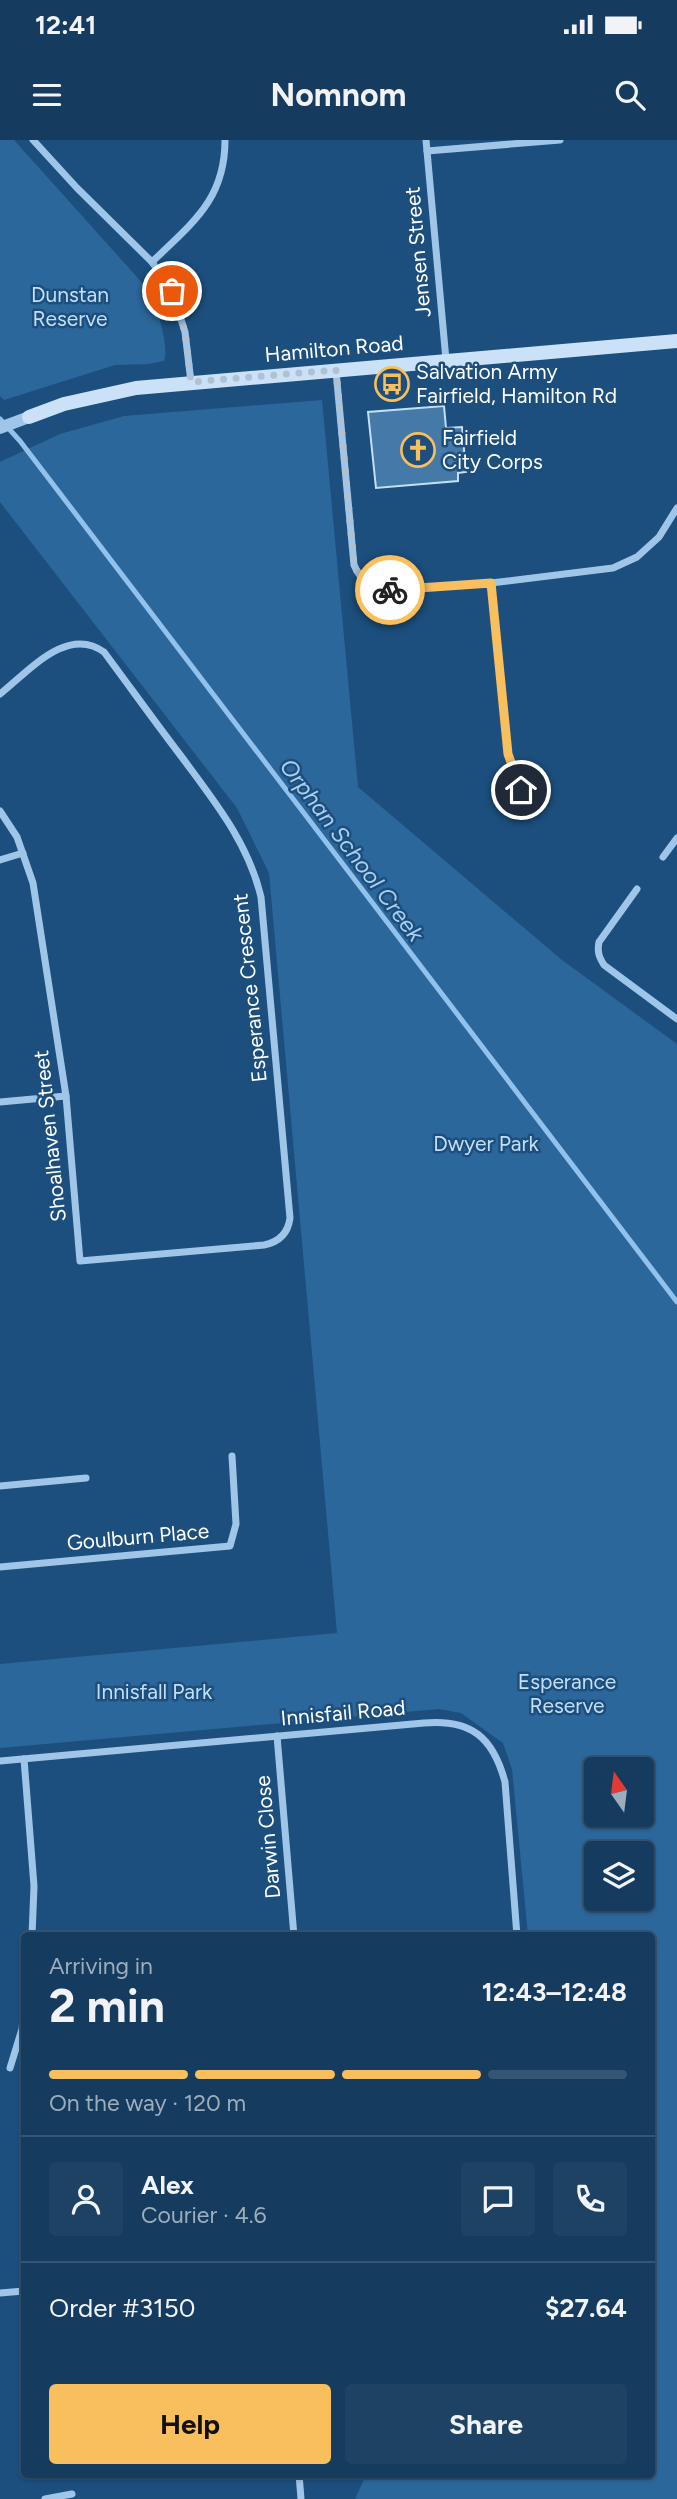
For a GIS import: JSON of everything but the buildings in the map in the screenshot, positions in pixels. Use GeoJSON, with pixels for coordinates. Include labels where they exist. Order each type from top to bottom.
{"type":"FeatureCollection","features":[{"type":"Feature","properties":{"kind":"main road","name":"Hamilton Road"},"geometry":{"type":"LineString","coordinates":[[29,417],[88,397],[136,388],[677,341]]}},
{"type":"Feature","properties":{"kind":"street"},"geometry":{"type":"LineString","coordinates":[[33,140],[152,262],[172,291],[185,332],[191,382]]}},
{"type":"Feature","properties":{"kind":"street"},"geometry":{"type":"LineString","coordinates":[[152,262],[196,219],[217,190],[225,164],[225,140]]}},
{"type":"Feature","properties":{"kind":"street","name":"Jensen Street"},"geometry":{"type":"LineString","coordinates":[[426,140],[446,360]]}},
{"type":"Feature","properties":{"kind":"street"},"geometry":{"type":"LineString","coordinates":[[427,151],[560,140]]}},
{"type":"Feature","properties":{"kind":"street"},"geometry":{"type":"LineString","coordinates":[[336,370],[354,565],[368,584],[387,590],[491,583],[613,568],[638,557],[659,537],[677,508]]}},
{"type":"Feature","properties":{"kind":"street","name":"Hamilton Road"},"geometry":{"type":"LineString","coordinates":[[0,428],[29,417]]}},
{"type":"Feature","properties":{"kind":"street"},"geometry":{"type":"LineString","coordinates":[[491,583],[508,754],[521,790]]}},
{"type":"Feature","properties":{"kind":"street","name":"Esperance Crescent"},"geometry":{"type":"LineString","coordinates":[[0,694],[59,648],[82,642],[97,646],[222,811],[241,842],[261,897],[290,1218],[288,1230],[283,1236]]}},
{"type":"Feature","properties":{"kind":"street","name":"Shoalhaven Street"},"geometry":{"type":"LineString","coordinates":[[0,811],[18,837],[33,883],[66,1096],[80,1261],[264,1245],[283,1236]]}},
{"type":"Feature","properties":{"kind":"street"},"geometry":{"type":"LineString","coordinates":[[663,857],[677,838]]}},
{"type":"Feature","properties":{"kind":"street"},"geometry":{"type":"LineString","coordinates":[[0,860],[23,853]]}},
{"type":"Feature","properties":{"kind":"street"},"geometry":{"type":"LineString","coordinates":[[637,889],[599,942],[599,957],[604,965],[677,1019]]}},
{"type":"Feature","properties":{"kind":"street"},"geometry":{"type":"LineString","coordinates":[[0,1102],[66,1096]]}},
{"type":"Feature","properties":{"kind":"street","name":"Goulburn Place"},"geometry":{"type":"LineString","coordinates":[[0,1567],[230,1546],[236,1524],[232,1456]]}},
{"type":"Feature","properties":{"kind":"street"},"geometry":{"type":"LineString","coordinates":[[0,1486],[86,1478]]}},
{"type":"Feature","properties":{"kind":"street","name":"Innisfail Road"},"geometry":{"type":"LineString","coordinates":[[0,1761],[442,1721],[457,1724],[484,1738],[499,1758],[505,1782],[517,1932]]}},
{"type":"Feature","properties":{"kind":"street","name":"Darwin Close"},"geometry":{"type":"LineString","coordinates":[[277,1736],[294,1932]]}},
{"type":"Feature","properties":{"kind":"street"},"geometry":{"type":"LineString","coordinates":[[24,1759],[34,1886],[32,1932]]}},
{"type":"Feature","properties":{"kind":"street"},"geometry":{"type":"LineString","coordinates":[[10,2068],[21,2032]]}},
{"type":"Feature","properties":{"kind":"street"},"geometry":{"type":"LineString","coordinates":[[0,2293],[21,2291]]}},
{"type":"Feature","properties":{"kind":"street"},"geometry":{"type":"LineString","coordinates":[[299,2478],[301,2499]]}},
{"type":"Feature","properties":{"kind":"street"},"geometry":{"type":"LineString","coordinates":[[45,2499],[72,2494]]}},
{"type":"Feature","properties":{"kind":"green space","name":"Dunstan Reserve"},"geometry":{"type":"Polygon","coordinates":[[[0,140],[14,140],[145,286],[160,323],[165,344],[164,361],[115,365],[4,400],[0,396],[0,140]]]}},
{"type":"Feature","properties":{"kind":"green space","name":"Dwyer Park"},"geometry":{"type":"Polygon","coordinates":[[[322,400],[358,787],[562,960],[677,1044],[677,2499],[355,2499],[365,2478],[655,2478],[655,1932],[528,1932],[512,1769],[503,1743],[461,1713],[439,1709],[0,1748],[0,1664],[337,1633],[269,873],[237,808],[0,502],[0,462],[60,434],[124,416],[322,400]]]}},
{"type":"Feature","properties":{"kind":"waterway","name":"Orphan School Creek"},"geometry":{"type":"LineString","coordinates":[[0,419],[20,441],[677,1302]]}},
{"type":"Feature","properties":{"kind":"way so far"},"geometry":{"type":"LineString","coordinates":[[172,291],[185,332],[191,382],[336,370],[354,565],[368,584],[390,590]]}},
{"type":"Feature","properties":{"kind":"place","name":"Salvation Army Fairfield, Hamilton Rd"},"geometry":{"type":"Point","coordinates":[392,384]}},
{"type":"Feature","properties":{"kind":"place","name":"Fairfield City Corps"},"geometry":{"type":"Point","coordinates":[418,450]}},
{"type":"Feature","properties":{"kind":"route"},"geometry":{"type":"LineString","coordinates":[[390,590],[491,583],[508,754],[521,790]]}},
{"type":"Feature","properties":{"kind":"park label","name":"Innisfall Park"},"geometry":{"type":"Point","coordinates":[154,1692]}},
{"type":"Feature","properties":{"kind":"park label","name":"Esperance Reserve"},"geometry":{"type":"Point","coordinates":[567,1694]}}]}
